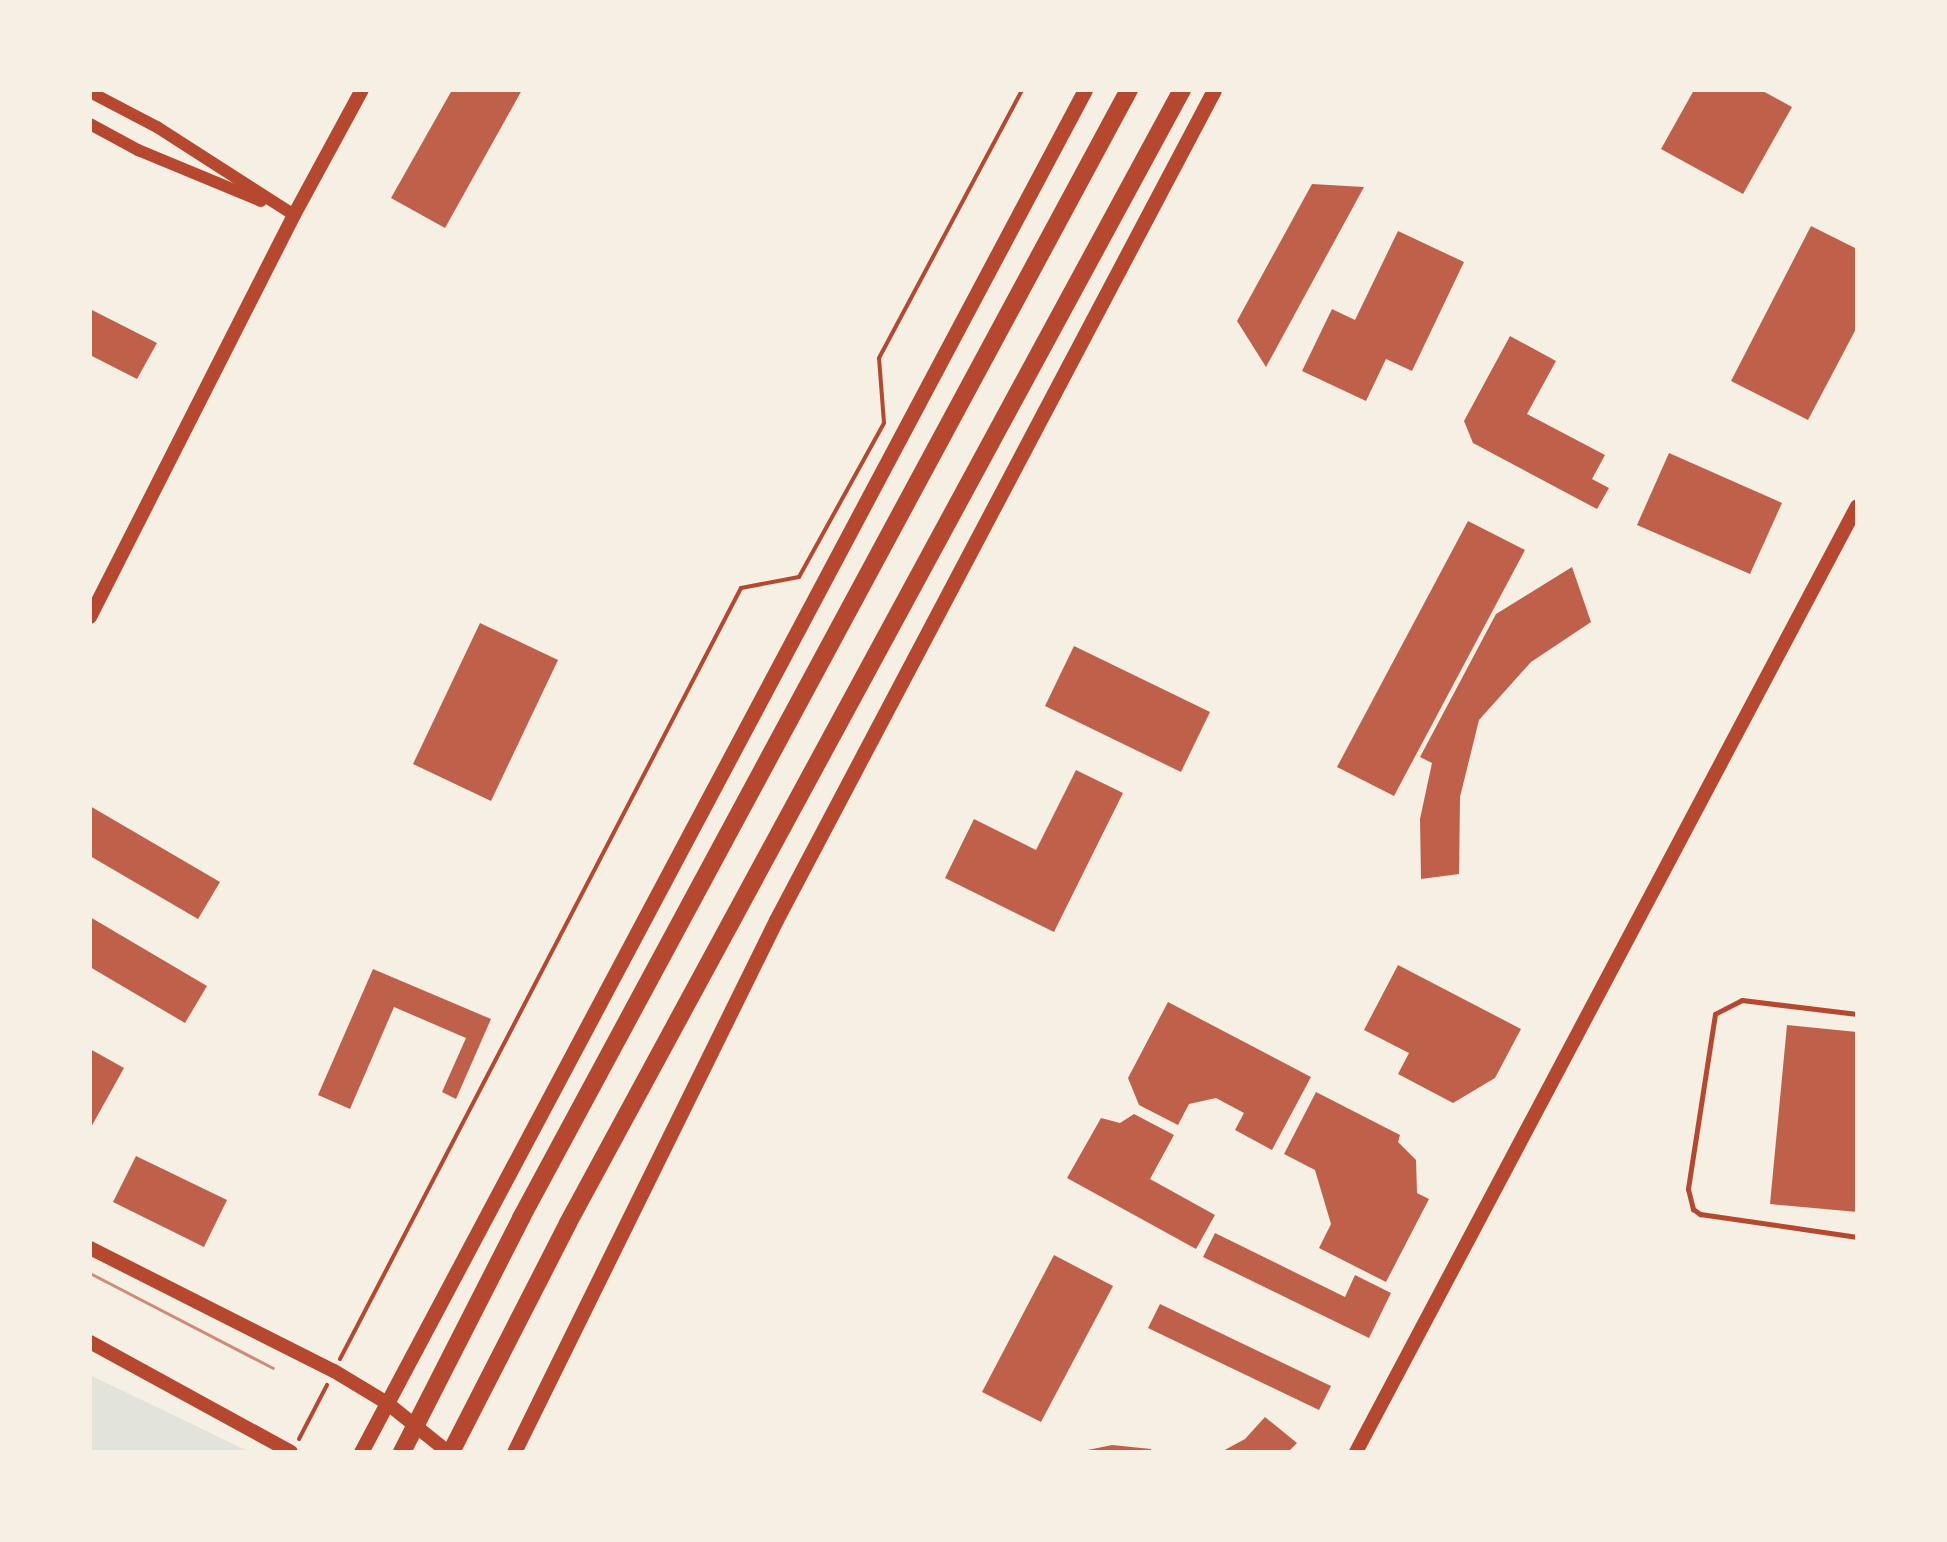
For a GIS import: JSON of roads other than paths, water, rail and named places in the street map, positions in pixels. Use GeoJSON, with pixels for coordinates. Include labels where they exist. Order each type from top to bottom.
{"type":"FeatureCollection","features":[{"type":"Feature","properties":{"kind":"highway"},"geometry":{"type":"LineString","coordinates":[[402,1452],[521,1218],[1129,90]]}},
{"type":"Feature","properties":{"kind":"highway"},"geometry":{"type":"LineString","coordinates":[[450,1452],[568,1222],[1182,90]]}},
{"type":"Feature","properties":{"kind":"main road"},"geometry":{"type":"LineString","coordinates":[[90,618],[294,215],[362,90]]}},
{"type":"Feature","properties":{"kind":"main road"},"geometry":{"type":"LineString","coordinates":[[361,1452],[1085,90]]}},
{"type":"Feature","properties":{"kind":"main road"},"geometry":{"type":"LineString","coordinates":[[514,1452],[776,920],[1214,90]]}},
{"type":"Feature","properties":{"kind":"main road"},"geometry":{"type":"LineString","coordinates":[[1356,1452],[1857,506]]}},
{"type":"Feature","properties":{"kind":"main road"},"geometry":{"type":"LineString","coordinates":[[90,1248],[334,1371],[387,1402],[450,1452]]}},
{"type":"Feature","properties":{"kind":"main road"},"geometry":{"type":"LineString","coordinates":[[90,1342],[292,1452]]}},
{"type":"Feature","properties":{"kind":"street"},"geometry":{"type":"LineString","coordinates":[[90,92],[156,126],[294,215]]}},
{"type":"Feature","properties":{"kind":"street"},"geometry":{"type":"LineString","coordinates":[[90,124],[138,150],[294,215]]}},
{"type":"Feature","properties":{"kind":"lane"},"geometry":{"type":"LineString","coordinates":[[1857,1014],[1742,1000],[1715,1014],[1688,1189],[1693,1209],[1700,1214],[1857,1236]]}},
{"type":"Feature","properties":{"kind":"tram line"},"geometry":{"type":"LineString","coordinates":[[90,1273],[273,1368]]}}]}
